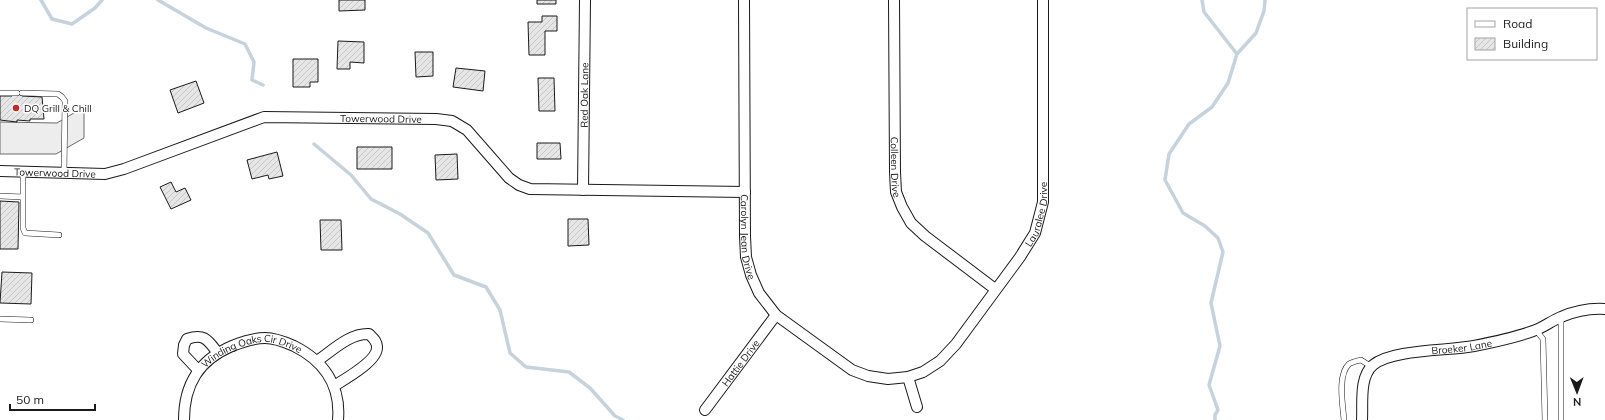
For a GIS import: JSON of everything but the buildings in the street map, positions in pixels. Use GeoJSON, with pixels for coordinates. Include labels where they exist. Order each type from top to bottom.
{"type":"FeatureCollection","features":[{"type":"Feature","properties":{"kind":"street","name":"Red Oak Lane"},"geometry":{"type":"LineString","coordinates":[[583,190],[585,0]]}},
{"type":"Feature","properties":{"kind":"street","name":"Carolyn Jean Drive"},"geometry":{"type":"LineString","coordinates":[[744,0],[746,257],[751,275],[759,293],[776,315],[852,370],[868,376],[888,380],[908,377]]}},
{"type":"Feature","properties":{"kind":"street","name":"Colleen Drive"},"geometry":{"type":"LineString","coordinates":[[894,0],[896,192],[902,207],[911,222],[925,236],[995,289]]}},
{"type":"Feature","properties":{"kind":"street","name":"Lauralee Drive"},"geometry":{"type":"LineString","coordinates":[[908,377],[923,372],[940,361],[956,344],[1020,257],[1035,233],[1043,202],[1043,0]]}},
{"type":"Feature","properties":{"kind":"street","name":"Towerwood Drive"},"geometry":{"type":"LineString","coordinates":[[0,171],[105,174],[124,169],[264,117],[436,119],[452,122],[467,130],[509,178],[519,185],[530,188],[745,192]]}},
{"type":"Feature","properties":{"kind":"street","name":"Broeker Lane"},"geometry":{"type":"LineString","coordinates":[[1372,366],[1380,360],[1394,355],[1472,347],[1496,342],[1536,330],[1561,317],[1591,308],[1605,309]]}},
{"type":"Feature","properties":{"kind":"street","name":"Hattie Drive"},"geometry":{"type":"LineString","coordinates":[[705,410],[776,315]]}},
{"type":"Feature","properties":{"kind":"street"},"geometry":{"type":"LineString","coordinates":[[317,361],[352,337],[361,334],[370,334],[376,340],[378,348],[374,357],[368,363],[334,386]]}},
{"type":"Feature","properties":{"kind":"street"},"geometry":{"type":"LineString","coordinates":[[198,370],[183,354],[184,345],[187,339],[196,336],[208,340],[217,352]]}},
{"type":"Feature","properties":{"kind":"street","name":"Winding Oaks Cir Drive"},"geometry":{"type":"LineString","coordinates":[[184,420],[184,407],[189,389],[198,370],[217,352],[241,342],[265,338],[285,342],[304,351],[317,361],[326,372],[334,386],[337,397],[338,420]]}},
{"type":"Feature","properties":{"kind":"street"},"geometry":{"type":"LineString","coordinates":[[1362,420],[1364,386],[1366,376],[1372,366]]}},
{"type":"Feature","properties":{"kind":"street"},"geometry":{"type":"LineString","coordinates":[[908,377],[917,407]]}},
{"type":"Feature","properties":{"kind":"lane"},"geometry":{"type":"LineString","coordinates":[[0,93],[58,94],[62,97],[65,101],[64,173]]}},
{"type":"Feature","properties":{"kind":"lane"},"geometry":{"type":"LineString","coordinates":[[23,172],[23,228],[25,233],[59,235]]}},
{"type":"Feature","properties":{"kind":"lane"},"geometry":{"type":"LineString","coordinates":[[0,196],[23,197]]}},
{"type":"Feature","properties":{"kind":"lane"},"geometry":{"type":"LineString","coordinates":[[1561,317],[1561,420]]}},
{"type":"Feature","properties":{"kind":"lane"},"geometry":{"type":"LineString","coordinates":[[0,319],[31,320]]}},
{"type":"Feature","properties":{"kind":"lane"},"geometry":{"type":"LineString","coordinates":[[1536,330],[1543,340],[1545,420]]}},
{"type":"Feature","properties":{"kind":"lane"},"geometry":{"type":"LineString","coordinates":[[1344,420],[1342,384],[1344,373],[1349,364],[1355,361],[1361,360],[1372,366]]}},
{"type":"Feature","properties":{"kind":"shaded area"},"geometry":{"type":"Polygon","coordinates":[[[84,107],[84,138],[56,154],[0,154],[0,122],[57,123],[84,107]]]}},
{"type":"Feature","properties":{"kind":"waterway"},"geometry":{"type":"LineString","coordinates":[[41,0],[52,19],[72,24],[95,8],[102,0]]}},
{"type":"Feature","properties":{"kind":"waterway"},"geometry":{"type":"LineString","coordinates":[[158,0],[206,28],[245,44],[254,62],[252,80],[263,85]]}},
{"type":"Feature","properties":{"kind":"waterway"},"geometry":{"type":"LineString","coordinates":[[1202,0],[1204,12],[1237,54]]}},
{"type":"Feature","properties":{"kind":"waterway"},"geometry":{"type":"LineString","coordinates":[[1215,420],[1215,415],[1218,410],[1209,385],[1220,346],[1211,303],[1223,252],[1218,238],[1205,226],[1183,213],[1165,180],[1169,154],[1189,124],[1212,107],[1228,83],[1237,54],[1256,33],[1264,11],[1265,0]]}},
{"type":"Feature","properties":{"kind":"waterway"},"geometry":{"type":"LineString","coordinates":[[314,144],[351,175],[371,199],[400,214],[428,233],[454,275],[486,287],[500,310],[510,353],[526,367],[569,372],[590,388],[615,416],[623,420]]}},
{"type":"Feature","properties":{"kind":"place","name":"DQ Grill & Chill"},"geometry":{"type":"Point","coordinates":[16,108]}}]}
